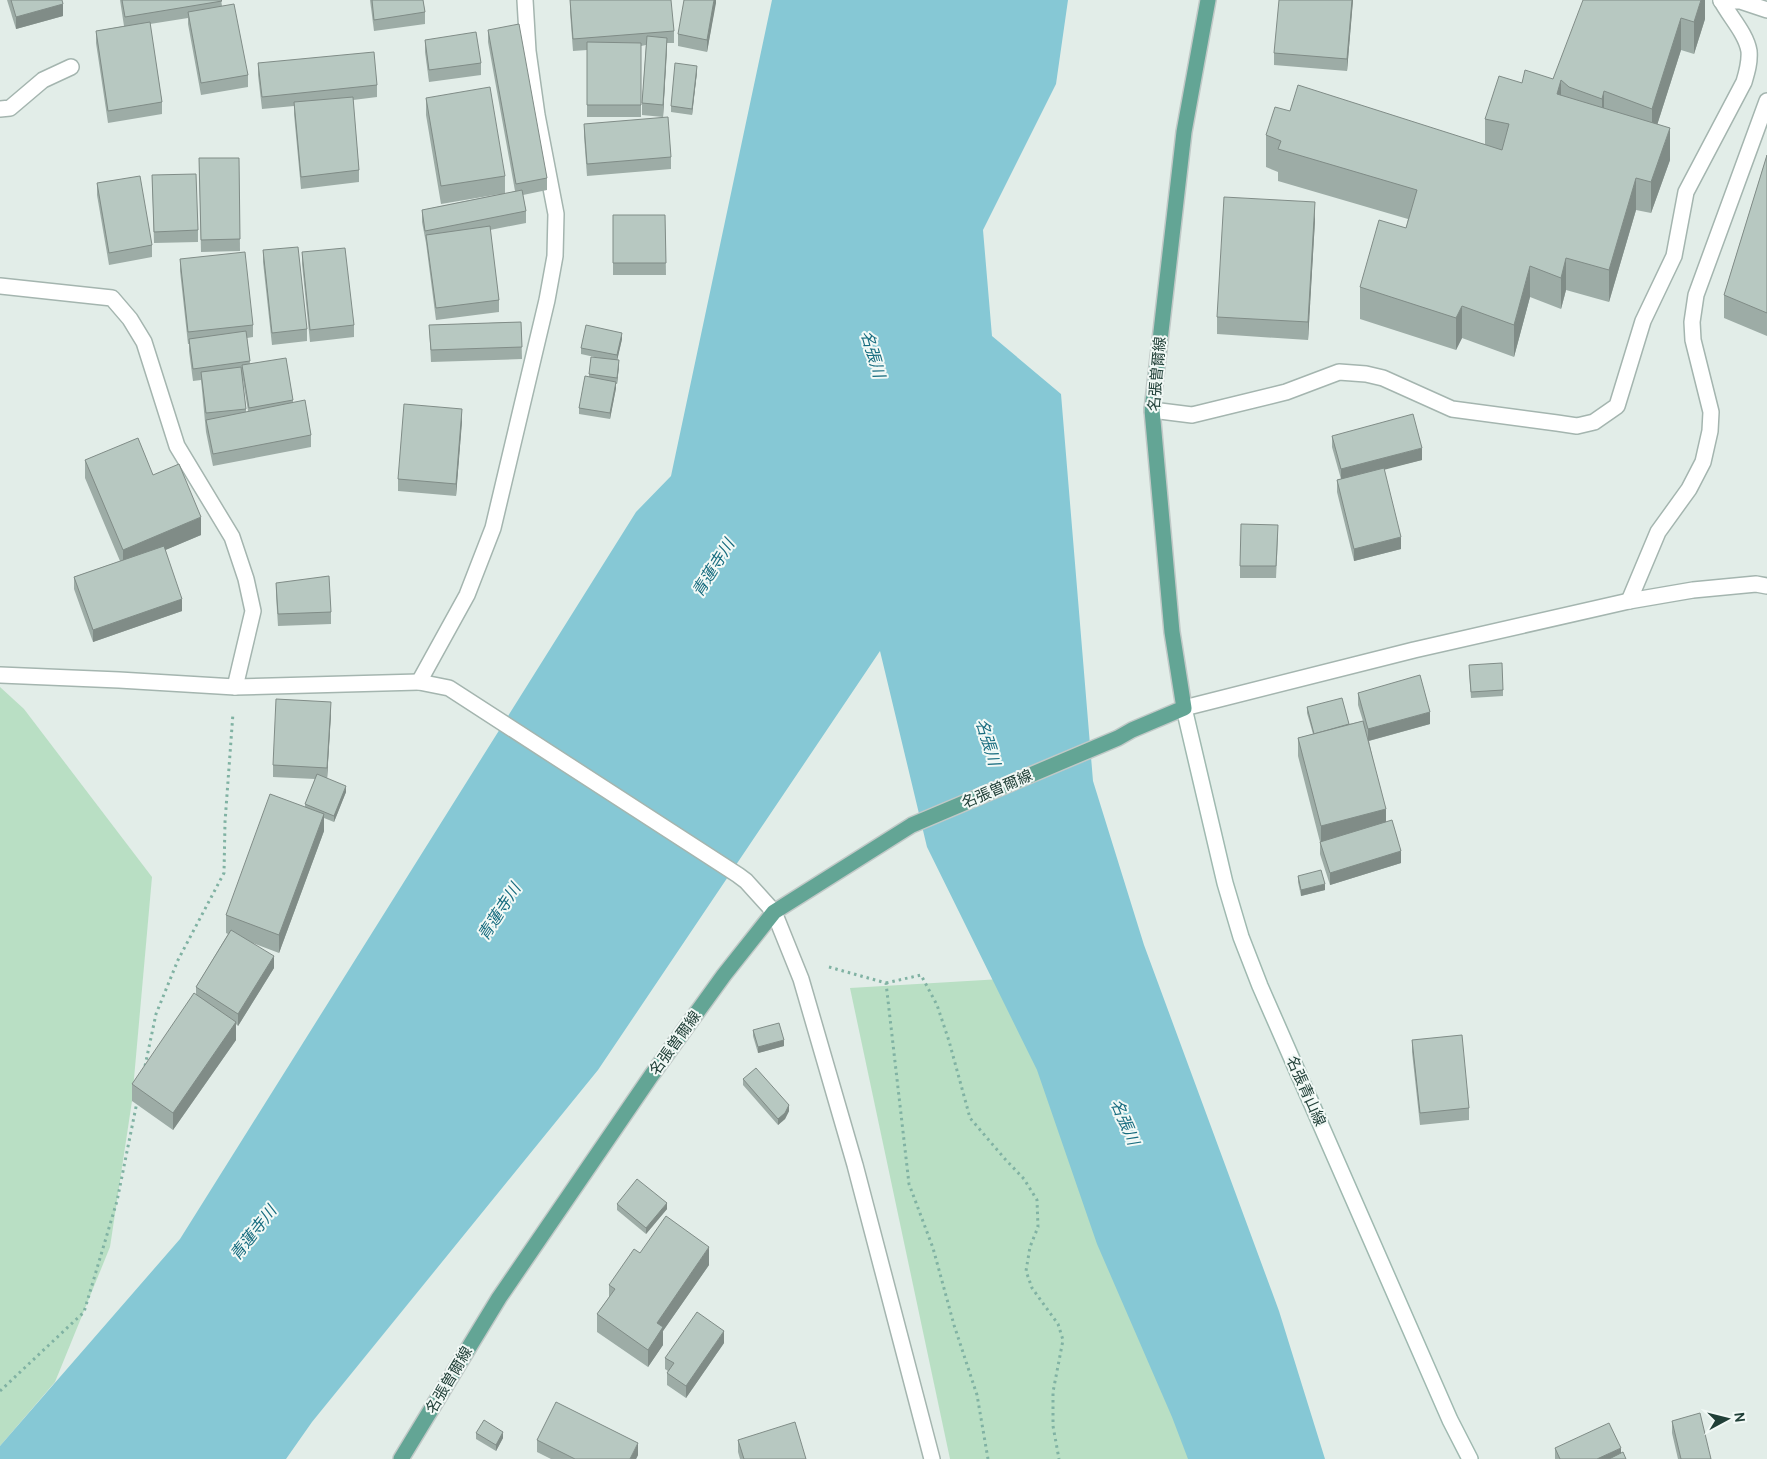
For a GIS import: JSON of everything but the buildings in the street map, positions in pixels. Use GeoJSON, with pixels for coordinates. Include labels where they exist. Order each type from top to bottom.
{"type":"FeatureCollection","features":[{"type":"Feature","properties":{"kind":"main road","name":"名張曽爾線"},"geometry":{"type":"LineString","coordinates":[[401,1459],[499,1298],[651,1076],[724,975],[774,912],[912,825],[1184,708],[1171,623],[1152,410],[1184,132],[1208,0]]}},
{"type":"Feature","properties":{"kind":"street"},"geometry":{"type":"LineString","coordinates":[[419,682],[467,594],[493,528],[547,300],[555,256],[556,214],[537,115],[528,51],[525,0]]}},
{"type":"Feature","properties":{"kind":"street"},"geometry":{"type":"LineString","coordinates":[[1152,410],[1192,415],[1286,392],[1339,372],[1382,378],[1452,409],[1577,426],[1594,422],[1617,406],[1643,320],[1674,256],[1686,192],[1744,82],[1749,64],[1749,50],[1744,38],[1721,0]]}},
{"type":"Feature","properties":{"kind":"street"},"geometry":{"type":"LineString","coordinates":[[1721,0],[1740,1],[1767,10]]}},
{"type":"Feature","properties":{"kind":"street"},"geometry":{"type":"LineString","coordinates":[[0,109],[10,108],[43,80],[71,67]]}},
{"type":"Feature","properties":{"kind":"street"},"geometry":{"type":"LineString","coordinates":[[1629,601],[1658,532],[1689,489],[1703,462],[1710,431],[1711,412],[1693,340],[1692,322],[1696,295],[1767,101]]}},
{"type":"Feature","properties":{"kind":"street"},"geometry":{"type":"LineString","coordinates":[[0,286],[112,298],[130,319],[144,342],[177,446],[232,536],[246,579],[253,611],[235,688]]}},
{"type":"Feature","properties":{"kind":"street"},"geometry":{"type":"LineString","coordinates":[[1184,708],[1414,650],[1629,601],[1693,590],[1756,584],[1767,586]]}},
{"type":"Feature","properties":{"kind":"street"},"geometry":{"type":"LineString","coordinates":[[0,675],[119,680],[235,688],[419,682],[449,688],[746,881],[774,912],[801,979],[860,1184],[932,1459]]}},
{"type":"Feature","properties":{"kind":"street","name":"名張青山線"},"geometry":{"type":"LineString","coordinates":[[1184,708],[1225,883],[1241,937],[1260,986],[1450,1420],[1470,1459]]}},
{"type":"Feature","properties":{"kind":"path"},"geometry":{"type":"LineString","coordinates":[[144,1070],[159,1005],[178,960],[224,873],[225,822],[235,688]]}},
{"type":"Feature","properties":{"kind":"path"},"geometry":{"type":"LineString","coordinates":[[829,966],[886,983],[921,974],[937,1005],[970,1118],[1024,1179],[1037,1200],[1038,1227],[1030,1247],[1026,1271],[1032,1288],[1058,1324],[1063,1340],[1053,1392],[1053,1426],[1059,1459]]}},
{"type":"Feature","properties":{"kind":"path"},"geometry":{"type":"LineString","coordinates":[[886,983],[909,1184],[933,1248],[954,1325],[977,1395],[988,1459]]}},
{"type":"Feature","properties":{"kind":"path"},"geometry":{"type":"LineString","coordinates":[[0,1391],[84,1312],[117,1201],[138,1098]]}},
{"type":"Feature","properties":{"kind":"green space"},"geometry":{"type":"Polygon","coordinates":[[[0,687],[24,709],[152,877],[132,1101],[110,1247],[55,1382],[0,1446],[0,687]]]}},
{"type":"Feature","properties":{"kind":"green space"},"geometry":{"type":"Polygon","coordinates":[[[1001,979],[1236,1459],[950,1459],[850,988],[1001,979]]]}},
{"type":"Feature","properties":{"kind":"water"},"geometry":{"type":"Polygon","coordinates":[[[772,0],[1068,0],[1056,84],[983,230],[992,336],[1061,394],[1093,781],[1144,945],[1279,1311],[1325,1459],[1188,1459],[1172,1417],[1097,1244],[1037,1070],[927,847],[880,651],[598,1070],[312,1422],[286,1459],[0,1459],[0,1446],[180,1239],[636,512],[671,476],[772,0]]]}},
{"type":"Feature","properties":{"kind":"water label","name":"名張川"},"geometry":{"type":"Point","coordinates":[873,354]}},
{"type":"Feature","properties":{"kind":"water label","name":"青蓮寺川"},"geometry":{"type":"Point","coordinates":[713,568]}},
{"type":"Feature","properties":{"kind":"water label","name":"名張川"},"geometry":{"type":"Point","coordinates":[988,742]}},
{"type":"Feature","properties":{"kind":"water label","name":"青蓮寺川"},"geometry":{"type":"Point","coordinates":[499,912]}},
{"type":"Feature","properties":{"kind":"water label","name":"名張川"},"geometry":{"type":"Point","coordinates":[1125,1122]}},
{"type":"Feature","properties":{"kind":"water label","name":"青蓮寺川"},"geometry":{"type":"Point","coordinates":[253,1233]}}]}
